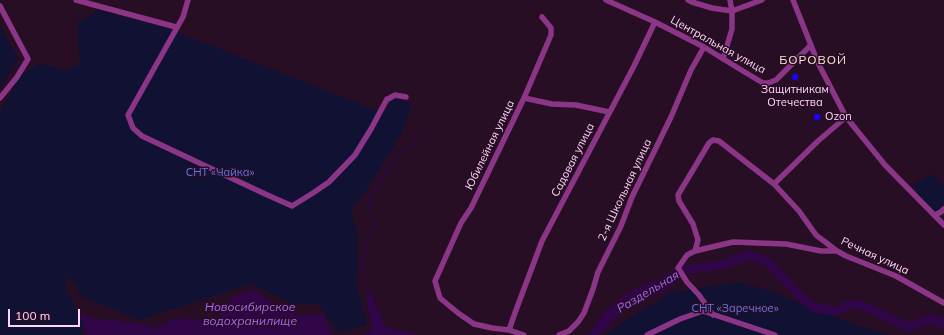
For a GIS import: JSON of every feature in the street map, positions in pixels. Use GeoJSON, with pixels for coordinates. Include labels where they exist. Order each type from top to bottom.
{"type":"FeatureCollection","features":[{"type":"Feature","properties":{"kind":"street"},"geometry":{"type":"LineString","coordinates":[[76,0],[176,28]]}},
{"type":"Feature","properties":{"kind":"street"},"geometry":{"type":"LineString","coordinates":[[188,0],[183,17],[128,116],[133,128],[142,136],[262,193],[292,206],[313,193],[329,182],[355,155],[387,99],[395,95],[406,97]]}},
{"type":"Feature","properties":{"kind":"street","name":"Центральная улица"},"geometry":{"type":"LineString","coordinates":[[606,0],[655,22],[704,47],[763,83],[776,80],[811,45]]}},
{"type":"Feature","properties":{"kind":"street"},"geometry":{"type":"LineString","coordinates":[[688,0],[712,8],[732,11],[762,0]]}},
{"type":"Feature","properties":{"kind":"street"},"geometry":{"type":"LineString","coordinates":[[723,58],[732,29],[732,11],[730,0]]}},
{"type":"Feature","properties":{"kind":"street"},"geometry":{"type":"LineString","coordinates":[[793,0],[818,63],[846,117],[886,165],[944,225]]}},
{"type":"Feature","properties":{"kind":"street"},"geometry":{"type":"LineString","coordinates":[[0,6],[28,60],[17,77],[0,98]]}},
{"type":"Feature","properties":{"kind":"street","name":"Юбилейная улица"},"geometry":{"type":"LineString","coordinates":[[509,330],[474,324],[458,314],[440,298],[435,281],[524,98],[551,35],[551,28],[542,17]]}},
{"type":"Feature","properties":{"kind":"street","name":"Садовая улица"},"geometry":{"type":"LineString","coordinates":[[509,330],[542,241],[634,66],[655,22]]}},
{"type":"Feature","properties":{"kind":"street","name":"2-я Школьная улица"},"geometry":{"type":"LineString","coordinates":[[559,335],[569,331],[584,313],[598,272],[621,226],[632,197],[671,117],[691,70],[704,47]]}},
{"type":"Feature","properties":{"kind":"street"},"geometry":{"type":"LineString","coordinates":[[524,98],[552,104],[576,105],[609,112]]}},
{"type":"Feature","properties":{"kind":"street"},"geometry":{"type":"LineString","coordinates":[[774,184],[818,141],[846,117]]}},
{"type":"Feature","properties":{"kind":"street","name":"Речная улица"},"geometry":{"type":"LineString","coordinates":[[695,251],[698,240],[693,224],[679,201],[678,195],[709,143],[713,140],[719,140],[774,184],[798,211],[816,235],[837,251],[896,276],[944,303]]}},
{"type":"Feature","properties":{"kind":"street"},"geometry":{"type":"LineString","coordinates":[[935,215],[944,209]]}},
{"type":"Feature","properties":{"kind":"street"},"geometry":{"type":"LineString","coordinates":[[713,314],[687,282],[678,268],[687,255],[695,251],[733,242],[786,244],[821,251],[837,251]]}},
{"type":"Feature","properties":{"kind":"street"},"geometry":{"type":"LineString","coordinates":[[647,335],[680,319],[703,311],[776,335]]}},
{"type":"Feature","properties":{"kind":"street"},"geometry":{"type":"LineString","coordinates":[[509,330],[524,335]]}},
{"type":"Feature","properties":{"kind":"green space","name":"СНТ «Чайка»"},"geometry":{"type":"Polygon","coordinates":[[[98,10],[166,28],[383,113],[395,98],[412,104],[400,136],[367,189],[351,210],[358,236],[356,283],[367,325],[339,333],[317,303],[293,304],[252,284],[139,320],[82,296],[69,275],[65,287],[82,322],[82,335],[0,335],[0,112],[19,76],[40,63],[65,70],[80,64],[78,22],[98,10]]]}},
{"type":"Feature","properties":{"kind":"green space"},"geometry":{"type":"Polygon","coordinates":[[[0,26],[18,58],[0,89],[0,26]]]}},
{"type":"Feature","properties":{"kind":"green space"},"geometry":{"type":"Polygon","coordinates":[[[932,174],[944,186],[944,202],[936,213],[911,186],[932,174]]]}},
{"type":"Feature","properties":{"kind":"green space","name":"СНТ «Заречное»"},"geometry":{"type":"Polygon","coordinates":[[[740,282],[776,293],[852,324],[890,335],[605,335],[672,292],[740,282]]]}},
{"type":"Feature","properties":{"kind":"water"},"geometry":{"type":"Polygon","coordinates":[[[665,277],[673,277],[677,282],[666,291],[644,300],[632,301],[599,335],[589,335],[601,316],[625,294],[665,277]]]}},
{"type":"Feature","properties":{"kind":"water","name":"Новосибирское водохранилище"},"geometry":{"type":"Polygon","coordinates":[[[255,290],[279,308],[298,315],[324,315],[332,335],[87,335],[80,317],[83,313],[96,320],[116,320],[146,324],[152,330],[175,319],[185,318],[208,321],[216,320],[227,307],[233,296],[255,290]]]}},
{"type":"Feature","properties":{"kind":"water"},"geometry":{"type":"Polygon","coordinates":[[[370,290],[385,327],[419,335],[365,335],[372,329],[367,299],[370,290]]]}},
{"type":"Feature","properties":{"kind":"waterway"},"geometry":{"type":"LineString","coordinates":[[369,298],[362,270],[363,259],[374,224],[369,205],[371,196],[395,157],[421,138]]}},
{"type":"Feature","properties":{"kind":"waterway","name":"Раздельная"},"geometry":{"type":"LineString","coordinates":[[663,282],[684,270],[727,264],[748,255],[768,262],[802,298],[814,308],[839,311],[847,305],[856,304],[908,327],[929,319],[944,324]]}},
{"type":"Feature","properties":{"kind":"place","name":"Защитникам Отечества"},"geometry":{"type":"Point","coordinates":[795,77]}},
{"type":"Feature","properties":{"kind":"place","name":"Ozon"},"geometry":{"type":"Point","coordinates":[817,117]}},
{"type":"Feature","properties":{"kind":"district","name":"БОРОВОЙ"},"geometry":{"type":"Point","coordinates":[813,60]}}]}
